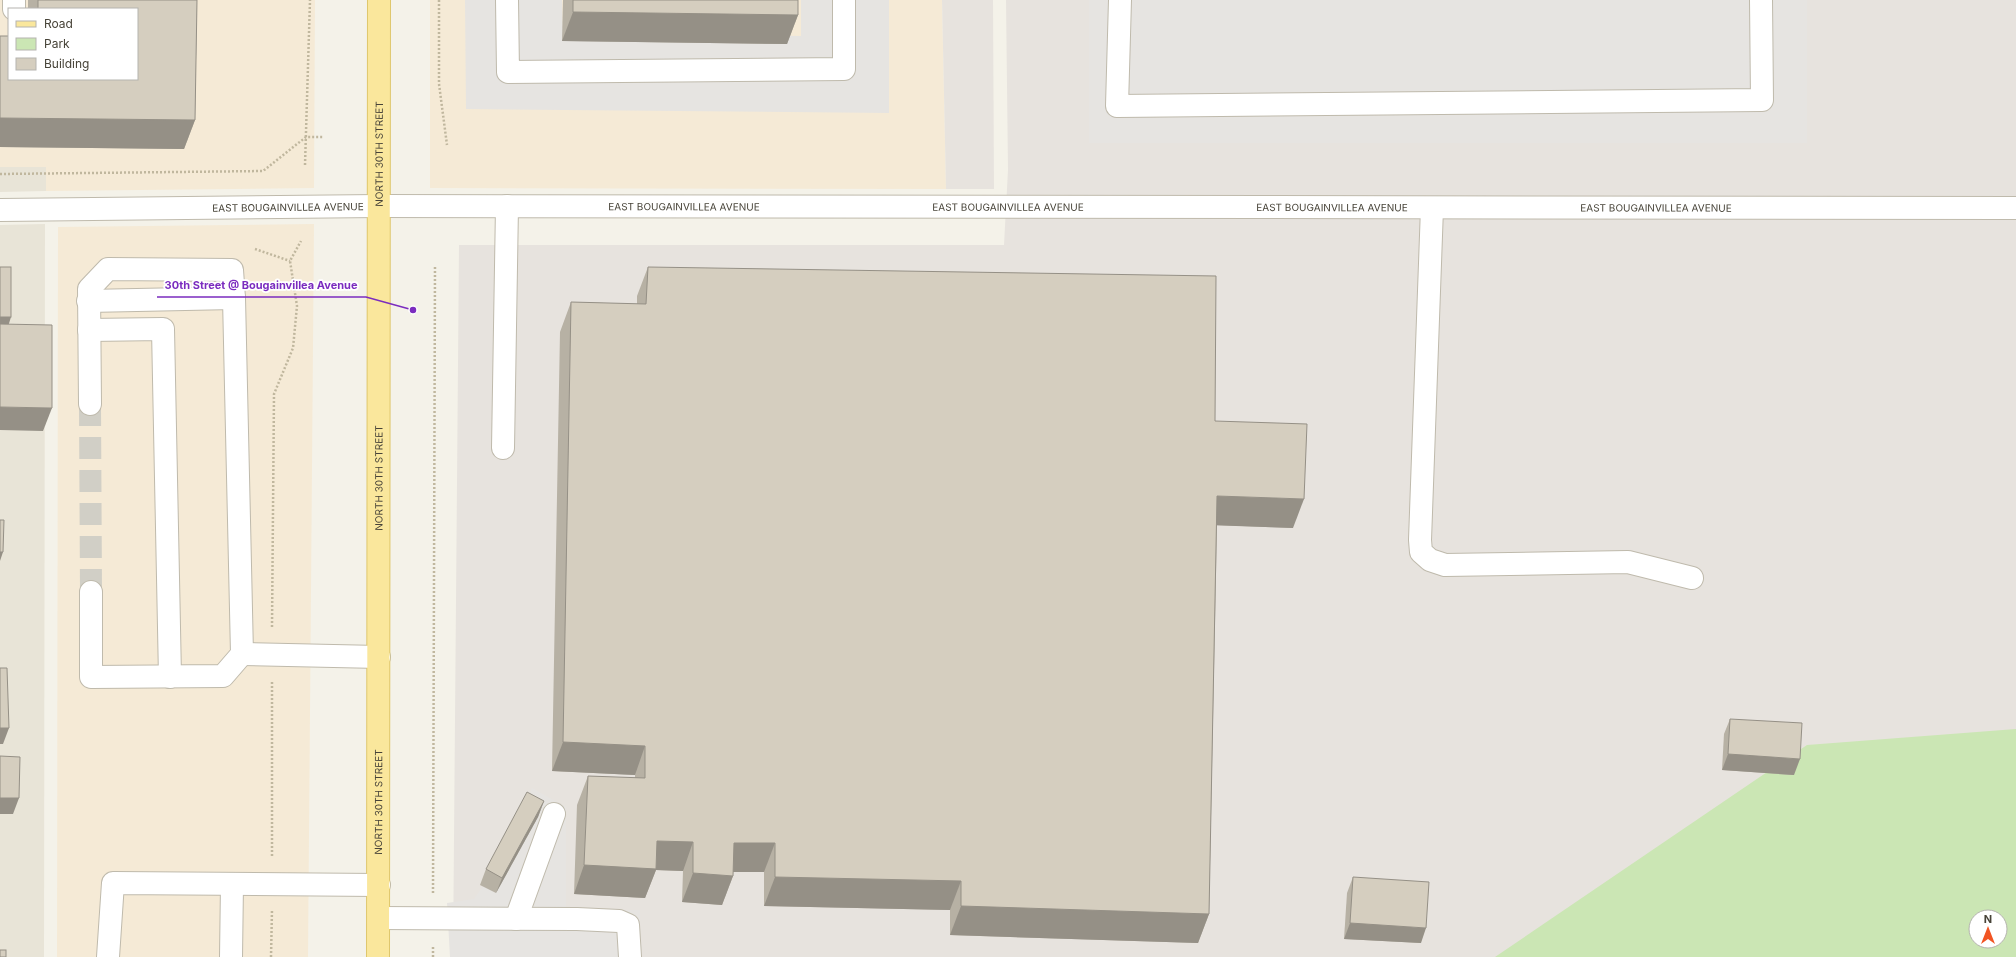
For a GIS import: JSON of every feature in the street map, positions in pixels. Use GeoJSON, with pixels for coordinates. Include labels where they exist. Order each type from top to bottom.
{"type":"FeatureCollection","features":[{"type":"Feature","properties":{"kind":"main road","name":"NORTH 30TH STREET"},"geometry":{"type":"LineString","coordinates":[[378,957],[379,0]]}},
{"type":"Feature","properties":{"kind":"street"},"geometry":{"type":"LineString","coordinates":[[507,0],[508,72],[844,69],[844,0]]}},
{"type":"Feature","properties":{"kind":"street"},"geometry":{"type":"LineString","coordinates":[[1120,0],[1117,106],[1762,100],[1761,0]]}},
{"type":"Feature","properties":{"kind":"street","name":"EAST BOUGAINVILLEA AVENUE"},"geometry":{"type":"LineString","coordinates":[[0,210],[379,206],[2016,208]]}},
{"type":"Feature","properties":{"kind":"street"},"geometry":{"type":"LineString","coordinates":[[504,448],[507,206]]}},
{"type":"Feature","properties":{"kind":"street"},"geometry":{"type":"LineString","coordinates":[[1432,208],[1420,540],[1422,552],[1430,560],[1445,565],[1628,562],[1692,578]]}},
{"type":"Feature","properties":{"kind":"street"},"geometry":{"type":"LineString","coordinates":[[90,404],[89,295],[108,269],[232,270],[234,292],[242,654],[223,676],[91,677],[91,592]]}},
{"type":"Feature","properties":{"kind":"street"},"geometry":{"type":"LineString","coordinates":[[89,295],[234,292]]}},
{"type":"Feature","properties":{"kind":"street"},"geometry":{"type":"LineString","coordinates":[[89,330],[163,329],[170,677]]}},
{"type":"Feature","properties":{"kind":"street"},"geometry":{"type":"LineString","coordinates":[[242,654],[379,657]]}},
{"type":"Feature","properties":{"kind":"street"},"geometry":{"type":"LineString","coordinates":[[516,919],[554,814]]}},
{"type":"Feature","properties":{"kind":"street"},"geometry":{"type":"LineString","coordinates":[[108,957],[113,883],[379,885]]}},
{"type":"Feature","properties":{"kind":"street"},"geometry":{"type":"LineString","coordinates":[[232,884],[232,957]]}},
{"type":"Feature","properties":{"kind":"street"},"geometry":{"type":"LineString","coordinates":[[379,918],[433,920],[577,919],[619,921],[628,925],[630,957]]}},
{"type":"Feature","properties":{"kind":"path"},"geometry":{"type":"LineString","coordinates":[[305,165],[310,0]]}},
{"type":"Feature","properties":{"kind":"path"},"geometry":{"type":"LineString","coordinates":[[440,0],[440,84],[447,145]]}},
{"type":"Feature","properties":{"kind":"path"},"geometry":{"type":"LineString","coordinates":[[0,174],[263,171],[306,137],[324,137]]}},
{"type":"Feature","properties":{"kind":"path"},"geometry":{"type":"LineString","coordinates":[[271,957],[274,394],[294,348],[298,306],[290,260],[301,241]]}},
{"type":"Feature","properties":{"kind":"path"},"geometry":{"type":"LineString","coordinates":[[255,249],[290,260]]}},
{"type":"Feature","properties":{"kind":"path"},"geometry":{"type":"LineString","coordinates":[[433,957],[435,265]]}},
{"type":"Feature","properties":{"kind":"shaded area"},"geometry":{"type":"Polygon","coordinates":[[[0,0],[315,0],[314,188],[46,191],[46,167],[0,167],[0,0]]]}},
{"type":"Feature","properties":{"kind":"shaded area"},"geometry":{"type":"Polygon","coordinates":[[[430,0],[942,0],[946,189],[430,188],[430,0]]]}},
{"type":"Feature","properties":{"kind":"shaded area"},"geometry":{"type":"Polygon","coordinates":[[[465,0],[562,0],[563,33],[801,36],[801,0],[889,0],[889,113],[466,109],[465,0]]]}},
{"type":"Feature","properties":{"kind":"shaded area"},"geometry":{"type":"Polygon","coordinates":[[[942,0],[993,0],[994,189],[946,189],[942,0]]]}},
{"type":"Feature","properties":{"kind":"shaded area"},"geometry":{"type":"Polygon","coordinates":[[[1006,0],[2016,0],[2016,957],[453,957],[459,245],[1004,245],[1008,170],[1006,0]]]}},
{"type":"Feature","properties":{"kind":"shaded area"},"geometry":{"type":"Polygon","coordinates":[[[1089,0],[1807,0],[1807,143],[1089,143],[1089,0]]]}},
{"type":"Feature","properties":{"kind":"shaded area"},"geometry":{"type":"Polygon","coordinates":[[[0,167],[46,167],[46,191],[0,192],[0,167]]]}},
{"type":"Feature","properties":{"kind":"shaded area"},"geometry":{"type":"Polygon","coordinates":[[[45,224],[44,957],[0,957],[0,225],[45,224]]]}},
{"type":"Feature","properties":{"kind":"shaded area"},"geometry":{"type":"Polygon","coordinates":[[[314,224],[308,957],[57,957],[58,227],[314,224]]]}},
{"type":"Feature","properties":{"kind":"shaded area"},"geometry":{"type":"Polygon","coordinates":[[[532,788],[566,807],[566,910],[640,910],[640,957],[450,957],[447,903],[474,899],[501,861],[532,788]]]}},
{"type":"Feature","properties":{"kind":"green space"},"geometry":{"type":"Polygon","coordinates":[[[2016,729],[2016,957],[1495,957],[1807,745],[2016,729]]]}},
{"type":"Feature","properties":{"kind":"building"},"geometry":{"type":"Polygon","coordinates":[[[38,0],[197,0],[195,120],[0,118],[0,36],[8,36],[8,80],[138,80],[138,8],[38,8],[38,0]]]}},
{"type":"Feature","properties":{"kind":"building"},"geometry":{"type":"Polygon","coordinates":[[[573,0],[798,0],[798,15],[573,12],[573,0]]]}},
{"type":"Feature","properties":{"kind":"building"},"geometry":{"type":"Polygon","coordinates":[[[0,267],[11,267],[11,317],[0,317],[0,267]]]}},
{"type":"Feature","properties":{"kind":"building"},"geometry":{"type":"Polygon","coordinates":[[[648,267],[1216,276],[1215,421],[1307,424],[1304,499],[1217,496],[1209,914],[961,906],[961,881],[775,877],[775,843],[734,843],[733,876],[693,873],[693,842],[657,841],[656,869],[584,865],[588,776],[645,778],[645,746],[563,742],[571,302],[646,304],[648,267]]]}},
{"type":"Feature","properties":{"kind":"building"},"geometry":{"type":"Polygon","coordinates":[[[0,324],[52,325],[52,408],[0,407],[0,324]]]}},
{"type":"Feature","properties":{"kind":"building"},"geometry":{"type":"Polygon","coordinates":[[[0,520],[4,520],[3,552],[0,552],[0,520]]]}},
{"type":"Feature","properties":{"kind":"building"},"geometry":{"type":"Polygon","coordinates":[[[0,668],[7,668],[9,728],[0,728],[0,668]]]}},
{"type":"Feature","properties":{"kind":"building"},"geometry":{"type":"Polygon","coordinates":[[[1730,719],[1802,723],[1800,759],[1728,754],[1730,719]]]}},
{"type":"Feature","properties":{"kind":"building"},"geometry":{"type":"Polygon","coordinates":[[[0,756],[20,757],[19,798],[0,798],[0,756]]]}},
{"type":"Feature","properties":{"kind":"building"},"geometry":{"type":"Polygon","coordinates":[[[527,792],[544,801],[502,878],[486,869],[527,792]]]}},
{"type":"Feature","properties":{"kind":"building"},"geometry":{"type":"Polygon","coordinates":[[[1353,877],[1429,882],[1426,928],[1350,923],[1353,877]]]}},
{"type":"Feature","properties":{"kind":"building"},"geometry":{"type":"Polygon","coordinates":[[[0,950],[6,950],[6,957],[0,957],[0,950]]]}},
{"type":"Feature","properties":{"kind":"tunnel"},"geometry":{"type":"LineString","coordinates":[[90,404],[91,592]]}},
{"type":"Feature","properties":{"kind":"place","name":"30th Street @ Bougainvillea Avenue"},"geometry":{"type":"Point","coordinates":[413,310]}}]}
